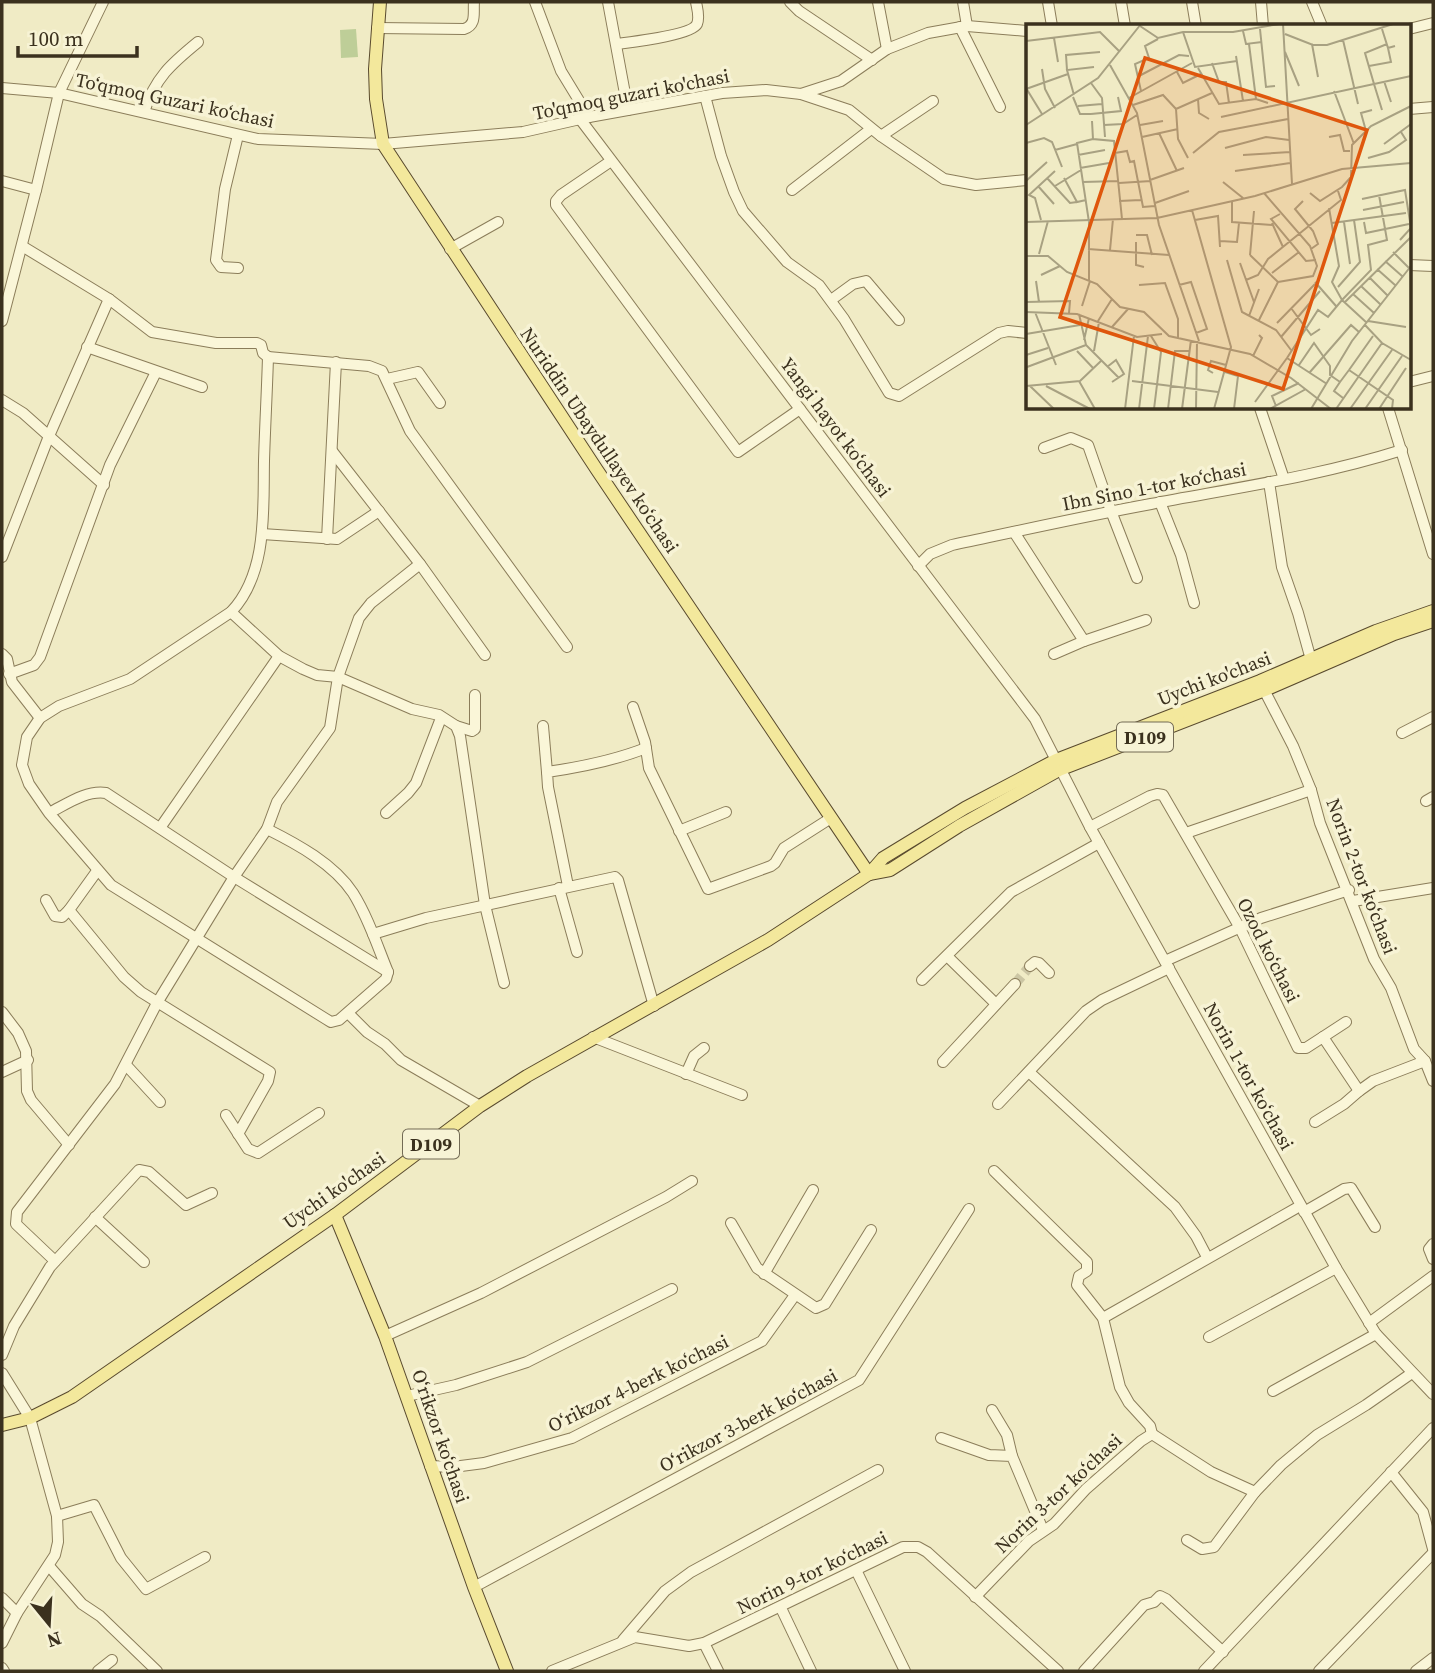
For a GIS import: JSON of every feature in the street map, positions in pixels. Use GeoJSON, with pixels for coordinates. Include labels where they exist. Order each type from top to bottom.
{"type":"FeatureCollection","features":[{"type":"Feature","properties":{"kind":"main road","name":"Nuriddin Ubaydullayev koʻchasi"},"geometry":{"type":"LineString","coordinates":[[380,2],[376,99],[383,144],[450,249],[869,874]]}},
{"type":"Feature","properties":{"kind":"main road","name":"Uychi ko'chasi"},"geometry":{"type":"LineString","coordinates":[[1312,665],[1376,631],[1433,611]]}},
{"type":"Feature","properties":{"kind":"main road","name":"Uychi ko'chasi"},"geometry":{"type":"LineString","coordinates":[[2,1425],[30,1418],[72,1397],[335,1215],[480,1107],[527,1076],[768,940],[869,874],[883,859],[965,808],[1058,765],[1312,665],[1433,621]]}},
{"type":"Feature","properties":{"kind":"main road","name":"Oʻrikzor koʻchasi"},"geometry":{"type":"LineString","coordinates":[[335,1215],[385,1336],[474,1587],[507,1671]]}},
{"type":"Feature","properties":{"kind":"street"},"geometry":{"type":"LineString","coordinates":[[2,321],[59,93],[103,2]]}},
{"type":"Feature","properties":{"kind":"street"},"geometry":{"type":"LineString","coordinates":[[377,27],[468,28],[473,22],[474,2]]}},
{"type":"Feature","properties":{"kind":"street","name":"Yangi hayot koʻchasi"},"geometry":{"type":"LineString","coordinates":[[535,2],[561,71],[584,118],[611,161],[1022,701],[1035,719],[1058,765]]}},
{"type":"Feature","properties":{"kind":"street"},"geometry":{"type":"LineString","coordinates":[[608,2],[628,110]]}},
{"type":"Feature","properties":{"kind":"street"},"geometry":{"type":"LineString","coordinates":[[617,44],[682,33],[694,28],[698,22],[696,2]]}},
{"type":"Feature","properties":{"kind":"street"},"geometry":{"type":"LineString","coordinates":[[790,2],[799,11],[872,60]]}},
{"type":"Feature","properties":{"kind":"street"},"geometry":{"type":"LineString","coordinates":[[877,2],[887,50]]}},
{"type":"Feature","properties":{"kind":"street"},"geometry":{"type":"LineString","coordinates":[[963,2],[964,27],[1000,107]]}},
{"type":"Feature","properties":{"kind":"street"},"geometry":{"type":"LineString","coordinates":[[1048,2],[1052,24]]}},
{"type":"Feature","properties":{"kind":"street"},"geometry":{"type":"LineString","coordinates":[[1121,2],[1125,24]]}},
{"type":"Feature","properties":{"kind":"street"},"geometry":{"type":"LineString","coordinates":[[1192,2],[1196,24]]}},
{"type":"Feature","properties":{"kind":"street"},"geometry":{"type":"LineString","coordinates":[[1261,2],[1264,24]]}},
{"type":"Feature","properties":{"kind":"street"},"geometry":{"type":"LineString","coordinates":[[1312,2],[1321,24]]}},
{"type":"Feature","properties":{"kind":"street"},"geometry":{"type":"LineString","coordinates":[[1410,29],[1433,23]]}},
{"type":"Feature","properties":{"kind":"street"},"geometry":{"type":"LineString","coordinates":[[801,94],[841,81],[887,50],[928,33],[964,27],[1026,31]]}},
{"type":"Feature","properties":{"kind":"street"},"geometry":{"type":"LineString","coordinates":[[144,112],[150,91],[167,69],[198,42]]}},
{"type":"Feature","properties":{"kind":"street","name":"Toʻqmoq Guzari koʻchasi"},"geometry":{"type":"LineString","coordinates":[[2,88],[59,93],[238,135],[284,142],[343,141],[383,144]]}},
{"type":"Feature","properties":{"kind":"street","name":"To'qmoq guzari ko'chasi"},"geometry":{"type":"LineString","coordinates":[[383,144],[523,132],[705,96],[766,90],[801,94],[849,110],[876,133],[933,173],[954,183],[976,185],[1026,180]]}},
{"type":"Feature","properties":{"kind":"street"},"geometry":{"type":"LineString","coordinates":[[705,96],[721,156],[743,211],[787,262],[794,269],[812,278],[831,300],[889,393],[899,396],[999,333],[1026,333]]}},
{"type":"Feature","properties":{"kind":"street"},"geometry":{"type":"LineString","coordinates":[[792,190],[876,133],[933,101]]}},
{"type":"Feature","properties":{"kind":"street"},"geometry":{"type":"LineString","coordinates":[[1410,109],[1433,107]]}},
{"type":"Feature","properties":{"kind":"street"},"geometry":{"type":"LineString","coordinates":[[238,135],[225,190],[216,260],[221,267],[238,268]]}},
{"type":"Feature","properties":{"kind":"street"},"geometry":{"type":"LineString","coordinates":[[611,161],[561,195],[556,205],[729,441],[738,452],[800,409]]}},
{"type":"Feature","properties":{"kind":"street"},"geometry":{"type":"LineString","coordinates":[[2,181],[36,190]]}},
{"type":"Feature","properties":{"kind":"street"},"geometry":{"type":"LineString","coordinates":[[450,249],[498,222]]}},
{"type":"Feature","properties":{"kind":"street"},"geometry":{"type":"LineString","coordinates":[[22,246],[109,299],[152,332],[216,343],[257,344],[261,345],[263,353],[268,357],[377,368],[387,379],[410,431],[567,646]]}},
{"type":"Feature","properties":{"kind":"street"},"geometry":{"type":"LineString","coordinates":[[1410,265],[1433,266]]}},
{"type":"Feature","properties":{"kind":"street"},"geometry":{"type":"LineString","coordinates":[[831,300],[853,284],[866,281],[899,320]]}},
{"type":"Feature","properties":{"kind":"street"},"geometry":{"type":"LineString","coordinates":[[2,555],[49,436],[109,299]]}},
{"type":"Feature","properties":{"kind":"street"},"geometry":{"type":"LineString","coordinates":[[88,347],[202,387]]}},
{"type":"Feature","properties":{"kind":"street"},"geometry":{"type":"LineString","coordinates":[[268,357],[262,534],[254,574],[240,601],[231,612],[130,679],[59,706],[40,718],[27,737],[22,765],[29,784],[49,813],[111,885],[326,1019],[336,1022],[348,1013],[382,983],[388,972]]}},
{"type":"Feature","properties":{"kind":"street"},"geometry":{"type":"LineString","coordinates":[[327,539],[336,362]]}},
{"type":"Feature","properties":{"kind":"street"},"geometry":{"type":"LineString","coordinates":[[9,674],[34,665],[40,657],[110,465],[156,372]]}},
{"type":"Feature","properties":{"kind":"street"},"geometry":{"type":"LineString","coordinates":[[387,379],[418,372],[440,403]]}},
{"type":"Feature","properties":{"kind":"street"},"geometry":{"type":"LineString","coordinates":[[1410,382],[1433,376]]}},
{"type":"Feature","properties":{"kind":"street"},"geometry":{"type":"LineString","coordinates":[[2,400],[23,413],[104,485]]}},
{"type":"Feature","properties":{"kind":"street"},"geometry":{"type":"LineString","coordinates":[[1261,410],[1284,480]]}},
{"type":"Feature","properties":{"kind":"street"},"geometry":{"type":"LineString","coordinates":[[1389,410],[1433,554]]}},
{"type":"Feature","properties":{"kind":"street"},"geometry":{"type":"LineString","coordinates":[[1044,448],[1070,438],[1088,445],[1137,578]]}},
{"type":"Feature","properties":{"kind":"street","name":"Ibn Sino 1-tor koʻchasi"},"geometry":{"type":"LineString","coordinates":[[918,566],[930,554],[945,547],[1111,511],[1284,480],[1402,450]]}},
{"type":"Feature","properties":{"kind":"street"},"geometry":{"type":"LineString","coordinates":[[332,451],[420,564],[485,655]]}},
{"type":"Feature","properties":{"kind":"street"},"geometry":{"type":"LineString","coordinates":[[1269,482],[1282,567],[1312,665]]}},
{"type":"Feature","properties":{"kind":"street"},"geometry":{"type":"LineString","coordinates":[[1160,502],[1181,555],[1194,603]]}},
{"type":"Feature","properties":{"kind":"street"},"geometry":{"type":"LineString","coordinates":[[262,534],[327,539],[342,537],[379,511]]}},
{"type":"Feature","properties":{"kind":"street"},"geometry":{"type":"LineString","coordinates":[[1014,532],[1084,641]]}},
{"type":"Feature","properties":{"kind":"street"},"geometry":{"type":"LineString","coordinates":[[55,1261],[18,1226],[15,1215],[115,1084],[156,1003],[195,938],[267,829],[282,795],[330,728],[338,677],[359,618],[364,610],[420,564]]}},
{"type":"Feature","properties":{"kind":"street"},"geometry":{"type":"LineString","coordinates":[[231,612],[279,656],[317,675],[338,677],[412,709],[435,713],[456,726],[472,731],[475,729],[475,695]]}},
{"type":"Feature","properties":{"kind":"street"},"geometry":{"type":"LineString","coordinates":[[1054,654],[1146,620]]}},
{"type":"Feature","properties":{"kind":"street"},"geometry":{"type":"LineString","coordinates":[[2,654],[8,659],[12,682],[40,718]]}},
{"type":"Feature","properties":{"kind":"street"},"geometry":{"type":"LineString","coordinates":[[160,828],[279,656]]}},
{"type":"Feature","properties":{"kind":"street","name":"Norin 2-tor koʻchasi"},"geometry":{"type":"LineString","coordinates":[[1262,686],[1293,746],[1311,790],[1320,823],[1374,959],[1391,988],[1408,1037],[1425,1061],[1433,1081]]}},
{"type":"Feature","properties":{"kind":"street"},"geometry":{"type":"LineString","coordinates":[[634,707],[649,768],[705,887],[711,890],[771,866],[788,845],[831,818]]}},
{"type":"Feature","properties":{"kind":"street"},"geometry":{"type":"LineString","coordinates":[[1402,733],[1433,717]]}},
{"type":"Feature","properties":{"kind":"street"},"geometry":{"type":"LineString","coordinates":[[386,813],[415,783],[441,718]]}},
{"type":"Feature","properties":{"kind":"street"},"geometry":{"type":"LineString","coordinates":[[456,726],[460,736],[485,905],[504,983]]}},
{"type":"Feature","properties":{"kind":"street"},"geometry":{"type":"LineString","coordinates":[[543,726],[548,787],[577,952]]}},
{"type":"Feature","properties":{"kind":"street"},"geometry":{"type":"LineString","coordinates":[[547,772],[617,759],[646,748]]}},
{"type":"Feature","properties":{"kind":"street","name":"Norin 1-tor koʻchasi"},"geometry":{"type":"LineString","coordinates":[[1058,765],[1336,1268],[1376,1334],[1433,1394]]}},
{"type":"Feature","properties":{"kind":"street"},"geometry":{"type":"LineString","coordinates":[[1186,833],[1311,790]]}},
{"type":"Feature","properties":{"kind":"street"},"geometry":{"type":"LineString","coordinates":[[49,813],[97,792],[106,793],[234,877],[388,972]]}},
{"type":"Feature","properties":{"kind":"street","name":"Ozod koʻchasi"},"geometry":{"type":"LineString","coordinates":[[1090,827],[1157,794],[1167,799],[1240,928],[1298,1048],[1304,1049],[1323,1037]]}},
{"type":"Feature","properties":{"kind":"street"},"geometry":{"type":"LineString","coordinates":[[679,831],[726,812]]}},
{"type":"Feature","properties":{"kind":"street"},"geometry":{"type":"LineString","coordinates":[[267,829],[298,845],[345,883],[373,934],[388,972]]}},
{"type":"Feature","properties":{"kind":"street"},"geometry":{"type":"LineString","coordinates":[[922,981],[1011,892],[1099,843]]}},
{"type":"Feature","properties":{"kind":"street"},"geometry":{"type":"LineString","coordinates":[[46,900],[55,916],[62,917],[97,871]]}},
{"type":"Feature","properties":{"kind":"street"},"geometry":{"type":"LineString","coordinates":[[373,934],[426,918],[612,876],[617,878],[654,1006]]}},
{"type":"Feature","properties":{"kind":"street"},"geometry":{"type":"LineString","coordinates":[[998,1104],[1086,1011],[1167,964],[1240,928],[1287,909],[1351,896],[1433,888]]}},
{"type":"Feature","properties":{"kind":"street"},"geometry":{"type":"LineString","coordinates":[[69,910],[124,977],[156,1003],[270,1072],[268,1081],[239,1134]]}},
{"type":"Feature","properties":{"kind":"street"},"geometry":{"type":"LineString","coordinates":[[947,956],[996,1004]]}},
{"type":"Feature","properties":{"kind":"street"},"geometry":{"type":"LineString","coordinates":[[1030,966],[1039,962],[1049,973]]}},
{"type":"Feature","properties":{"kind":"street"},"geometry":{"type":"LineString","coordinates":[[943,1062],[1015,984]]}},
{"type":"Feature","properties":{"kind":"street"},"geometry":{"type":"LineString","coordinates":[[2,1012],[21,1039],[28,1060],[27,1091],[31,1100],[69,1145]]}},
{"type":"Feature","properties":{"kind":"street"},"geometry":{"type":"LineString","coordinates":[[348,1013],[401,1060],[480,1107]]}},
{"type":"Feature","properties":{"kind":"street"},"geometry":{"type":"LineString","coordinates":[[1346,1022],[1323,1037],[1359,1091]]}},
{"type":"Feature","properties":{"kind":"street"},"geometry":{"type":"LineString","coordinates":[[593,1037],[743,1094]]}},
{"type":"Feature","properties":{"kind":"street"},"geometry":{"type":"LineString","coordinates":[[686,1074],[694,1056],[704,1048]]}},
{"type":"Feature","properties":{"kind":"street"},"geometry":{"type":"LineString","coordinates":[[2,1072],[28,1060]]}},
{"type":"Feature","properties":{"kind":"street"},"geometry":{"type":"LineString","coordinates":[[1315,1122],[1373,1081],[1425,1061]]}},
{"type":"Feature","properties":{"kind":"street"},"geometry":{"type":"LineString","coordinates":[[126,1065],[160,1102]]}},
{"type":"Feature","properties":{"kind":"street"},"geometry":{"type":"LineString","coordinates":[[1029,1072],[1175,1207],[1207,1257]]}},
{"type":"Feature","properties":{"kind":"street"},"geometry":{"type":"LineString","coordinates":[[226,1115],[248,1149],[258,1153],[319,1113]]}},
{"type":"Feature","properties":{"kind":"street"},"geometry":{"type":"LineString","coordinates":[[2,1355],[14,1326],[55,1261],[139,1170],[149,1172],[186,1205],[212,1193]]}},
{"type":"Feature","properties":{"kind":"street"},"geometry":{"type":"LineString","coordinates":[[994,1171],[1087,1262],[1087,1271],[1079,1276],[1077,1285],[1103,1318],[1120,1387],[1129,1403],[1150,1426],[1153,1434]]}},
{"type":"Feature","properties":{"kind":"street"},"geometry":{"type":"LineString","coordinates":[[385,1336],[481,1293],[692,1181]]}},
{"type":"Feature","properties":{"kind":"street"},"geometry":{"type":"LineString","coordinates":[[1103,1318],[1207,1257],[1344,1189],[1351,1188],[1375,1227]]}},
{"type":"Feature","properties":{"kind":"street"},"geometry":{"type":"LineString","coordinates":[[764,1274],[813,1190]]}},
{"type":"Feature","properties":{"kind":"street","name":"Oʻrikzor 3-berk koʻchasi"},"geometry":{"type":"LineString","coordinates":[[474,1587],[859,1380],[969,1209]]}},
{"type":"Feature","properties":{"kind":"street"},"geometry":{"type":"LineString","coordinates":[[95,1217],[144,1262]]}},
{"type":"Feature","properties":{"kind":"street"},"geometry":{"type":"LineString","coordinates":[[731,1223],[754,1265],[816,1308],[822,1307],[871,1230]]}},
{"type":"Feature","properties":{"kind":"street"},"geometry":{"type":"LineString","coordinates":[[1433,1244],[1429,1249],[1433,1259]]}},
{"type":"Feature","properties":{"kind":"street"},"geometry":{"type":"LineString","coordinates":[[1209,1337],[1336,1268]]}},
{"type":"Feature","properties":{"kind":"street"},"geometry":{"type":"LineString","coordinates":[[1369,1322],[1433,1276]]}},
{"type":"Feature","properties":{"kind":"street"},"geometry":{"type":"LineString","coordinates":[[407,1396],[456,1385],[520,1365],[672,1289]]}},
{"type":"Feature","properties":{"kind":"street","name":"Oʻrikzor 4-berk koʻchasi"},"geometry":{"type":"LineString","coordinates":[[430,1466],[453,1467],[484,1463],[572,1438],[762,1341],[795,1295]]}},
{"type":"Feature","properties":{"kind":"street"},"geometry":{"type":"LineString","coordinates":[[1273,1391],[1376,1334]]}},
{"type":"Feature","properties":{"kind":"street"},"geometry":{"type":"LineString","coordinates":[[2,1373],[30,1418],[57,1516],[57,1549],[49,1566],[17,1613],[2,1643]]}},
{"type":"Feature","properties":{"kind":"street"},"geometry":{"type":"LineString","coordinates":[[1187,1540],[1202,1549],[1214,1547],[1255,1492],[1281,1465],[1317,1435],[1412,1373]]}},
{"type":"Feature","properties":{"kind":"street"},"geometry":{"type":"LineString","coordinates":[[992,1410],[1007,1435],[1012,1455],[1043,1530]]}},
{"type":"Feature","properties":{"kind":"street"},"geometry":{"type":"LineString","coordinates":[[1204,1671],[1433,1428]]}},
{"type":"Feature","properties":{"kind":"street","name":"Norin 3-tor koʻchasi"},"geometry":{"type":"LineString","coordinates":[[975,1597],[1043,1530],[1054,1524],[1086,1489],[1153,1434],[1211,1472],[1255,1492]]}},
{"type":"Feature","properties":{"kind":"street"},"geometry":{"type":"LineString","coordinates":[[942,1438],[989,1455],[1012,1455]]}},
{"type":"Feature","properties":{"kind":"street"},"geometry":{"type":"LineString","coordinates":[[552,1671],[623,1640],[665,1591],[691,1572],[878,1470]]}},
{"type":"Feature","properties":{"kind":"street"},"geometry":{"type":"LineString","coordinates":[[1319,1671],[1433,1551],[1423,1512],[1391,1472]]}},
{"type":"Feature","properties":{"kind":"street"},"geometry":{"type":"LineString","coordinates":[[57,1516],[94,1505],[121,1558],[146,1590],[205,1557]]}},
{"type":"Feature","properties":{"kind":"street","name":"Norin 9-tor koʻchasi"},"geometry":{"type":"LineString","coordinates":[[623,1640],[641,1637],[689,1646],[704,1643],[903,1547],[918,1547],[927,1552],[1058,1671]]}},
{"type":"Feature","properties":{"kind":"street"},"geometry":{"type":"LineString","coordinates":[[49,1566],[82,1604],[100,1616],[157,1671]]}},
{"type":"Feature","properties":{"kind":"street"},"geometry":{"type":"LineString","coordinates":[[856,1570],[905,1671]]}},
{"type":"Feature","properties":{"kind":"street"},"geometry":{"type":"LineString","coordinates":[[1084,1671],[1144,1605],[1154,1602],[1160,1596],[1223,1652]]}},
{"type":"Feature","properties":{"kind":"street"},"geometry":{"type":"LineString","coordinates":[[2,1598],[17,1613]]}},
{"type":"Feature","properties":{"kind":"street"},"geometry":{"type":"LineString","coordinates":[[780,1608],[811,1671]]}},
{"type":"Feature","properties":{"kind":"street"},"geometry":{"type":"LineString","coordinates":[[704,1643],[718,1671]]}},
{"type":"Feature","properties":{"kind":"street"},"geometry":{"type":"LineString","coordinates":[[1416,1671],[1433,1658]]}},
{"type":"Feature","properties":{"kind":"street"},"geometry":{"type":"LineString","coordinates":[[98,1671],[112,1660]]}},
{"type":"Feature","properties":{"kind":"green space"},"geometry":{"type":"Polygon","coordinates":[[[356,29],[358,57],[341,58],[340,30],[356,29]]]}},
{"type":"Feature","properties":{"kind":"tunnel"},"geometry":{"type":"LineString","coordinates":[[1015,984],[1030,966]]}}]}
